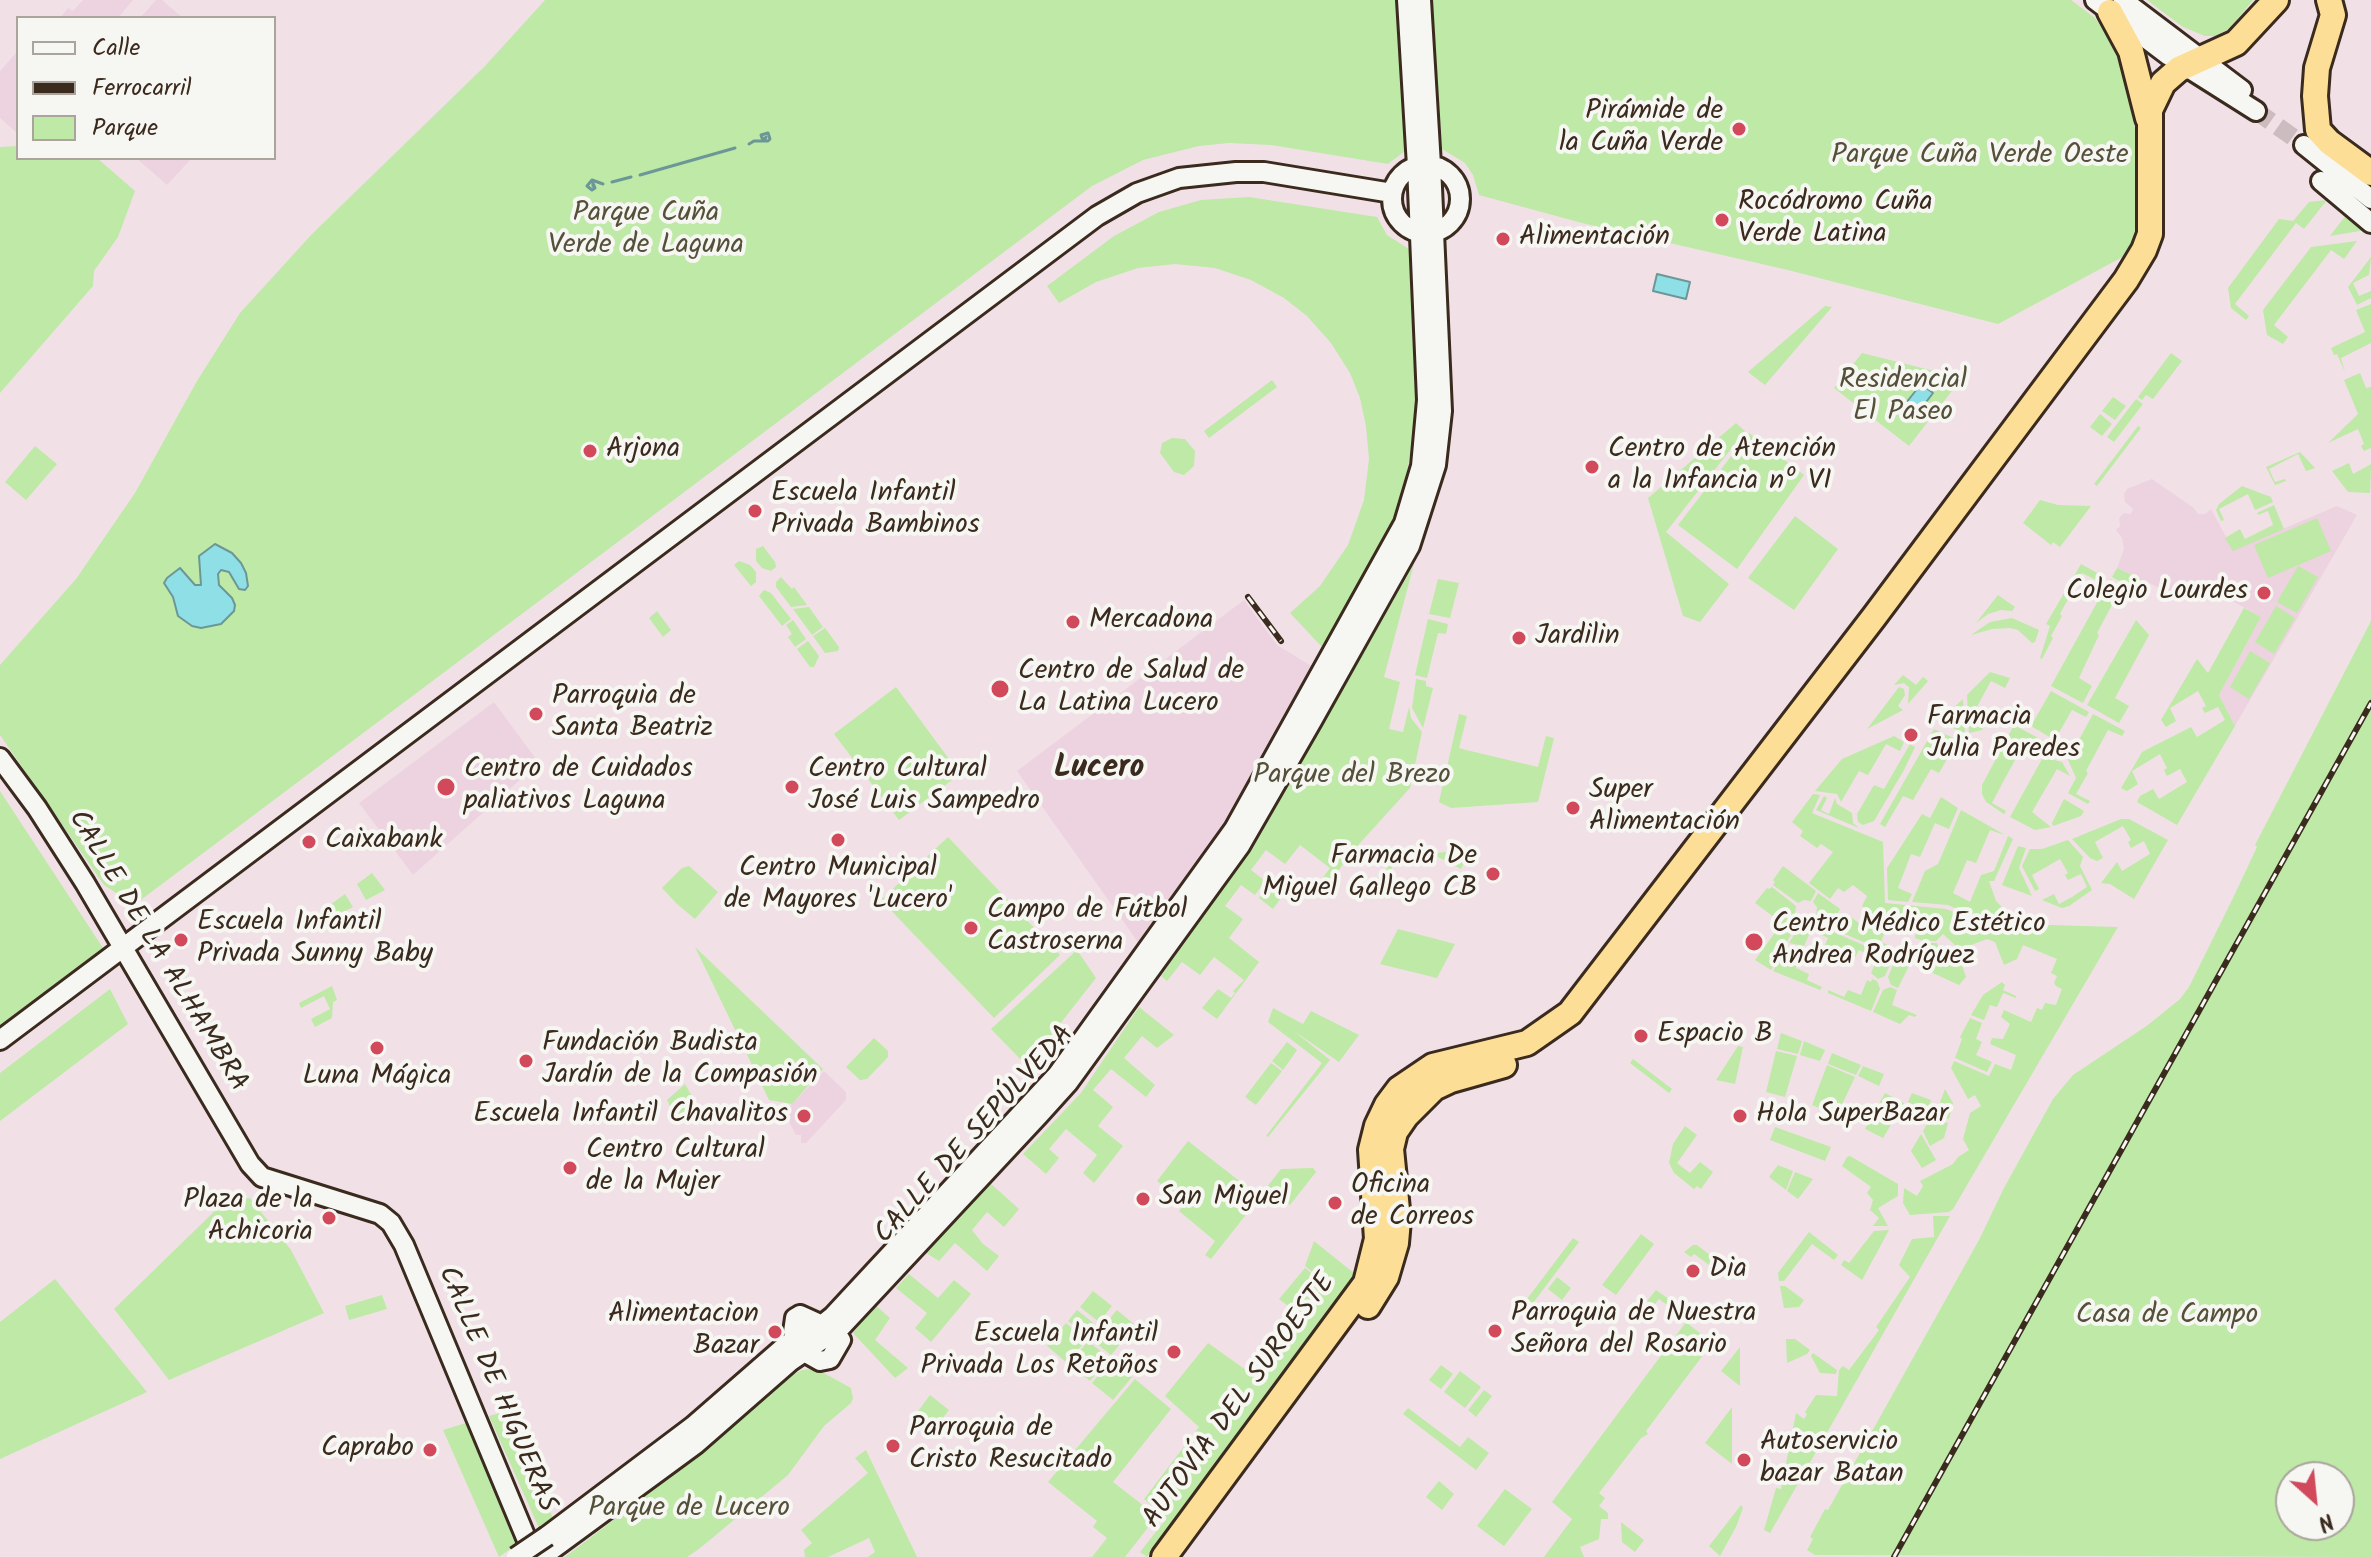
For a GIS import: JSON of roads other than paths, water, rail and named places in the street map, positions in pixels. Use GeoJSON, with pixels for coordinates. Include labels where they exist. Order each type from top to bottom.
{"type":"FeatureCollection","features":[{"type":"Feature","properties":{"kind":"highway"},"geometry":{"type":"LineString","coordinates":[[1369,1292],[1386,1277],[1396,1243],[1398,1220],[1391,1152],[1395,1132],[1406,1116],[1434,1088],[1537,1052],[1572,1027],[1589,1010],[2154,262],[2164,222],[2157,128],[2159,113],[2170,89],[2236,43],[2276,0]]}},
{"type":"Feature","properties":{"kind":"highway"},"geometry":{"type":"LineString","coordinates":[[1369,1292],[1377,1239],[1371,1150],[1387,1105],[1399,1089],[1433,1066],[1511,1049],[1541,1035],[1570,1013],[1874,617],[2126,280],[2150,234],[2150,110],[2163,83],[2245,47],[2292,0]]}},
{"type":"Feature","properties":{"kind":"highway"},"geometry":{"type":"LineString","coordinates":[[2331,0],[2336,13],[2318,81],[2319,127],[2371,172]]}},
{"type":"Feature","properties":{"kind":"highway"},"geometry":{"type":"LineString","coordinates":[[2109,4],[2131,51],[2149,122]]}},
{"type":"Feature","properties":{"kind":"highway","name":"AUTOVÍA DEL SUROESTE"},"geometry":{"type":"LineString","coordinates":[[1164,1557],[1369,1292]]}},
{"type":"Feature","properties":{"kind":"highway","name":"AUTOVÍA DEL SUROESTE"},"geometry":{"type":"LineString","coordinates":[[1179,1557],[1369,1292]]}},
{"type":"Feature","properties":{"kind":"street","name":"CALLE DE SEPÚLVEDA"},"geometry":{"type":"LineString","coordinates":[[1407,0],[1424,165]]}},
{"type":"Feature","properties":{"kind":"street","name":"CALLE DE SEPÚLVEDA"},"geometry":{"type":"LineString","coordinates":[[516,1557],[548,1547],[693,1426],[799,1345],[827,1327],[846,1322],[1068,1083],[1240,846],[1410,546],[1436,465],[1442,411],[1426,232],[1421,0]]}},
{"type":"Feature","properties":{"kind":"street"},"geometry":{"type":"LineString","coordinates":[[2109,4],[2259,108]]}},
{"type":"Feature","properties":{"kind":"street"},"geometry":{"type":"LineString","coordinates":[[2371,188],[2306,142],[2371,199]]}},
{"type":"Feature","properties":{"kind":"street"},"geometry":{"type":"LineString","coordinates":[[1424,165],[1450,173],[1460,195],[1460,206],[1445,228],[1426,232],[1407,227],[1398,219],[1392,193],[1396,181],[1404,172],[1424,165]]}},
{"type":"Feature","properties":{"kind":"street"},"geometry":{"type":"LineString","coordinates":[[0,1040],[1097,216],[1137,193],[1179,178],[1236,172],[1264,172],[1392,193]]}},
{"type":"Feature","properties":{"kind":"street"},"geometry":{"type":"LineString","coordinates":[[2321,181],[2371,223]]}},
{"type":"Feature","properties":{"kind":"street","name":"CALLE DE LA ALHAMBRA"},"geometry":{"type":"LineString","coordinates":[[0,758],[37,808],[85,883],[250,1164],[262,1177],[380,1214],[391,1223],[404,1245]]}},
{"type":"Feature","properties":{"kind":"street","name":"CALLE DE HIGUERAS"},"geometry":{"type":"LineString","coordinates":[[404,1245],[534,1557]]}},
{"type":"Feature","properties":{"kind":"street"},"geometry":{"type":"LineString","coordinates":[[799,1345],[820,1361],[830,1359],[841,1340],[827,1327]]}},
{"type":"Feature","properties":{"kind":"water"},"geometry":{"type":"Polygon","coordinates":[[[1657,274],[1690,282],[1686,299],[1653,291],[1657,274]]]}},
{"type":"Feature","properties":{"kind":"water"},"geometry":{"type":"Polygon","coordinates":[[[1921,384],[1933,393],[1914,418],[1902,408],[1921,384]]]}},
{"type":"Feature","properties":{"kind":"water"},"geometry":{"type":"Polygon","coordinates":[[[215,544],[232,553],[241,563],[248,586],[245,590],[239,589],[229,572],[221,570],[218,574],[219,585],[232,598],[234,611],[221,624],[201,628],[192,626],[178,616],[173,597],[164,583],[180,568],[195,585],[201,585],[199,556],[215,544]]]}},
{"type":"Feature","properties":{"kind":"waterway"},"geometry":{"type":"LineString","coordinates":[[749,144],[768,141],[768,133],[761,135],[762,138],[766,137]]}},
{"type":"Feature","properties":{"kind":"waterway"},"geometry":{"type":"LineString","coordinates":[[640,175],[735,148]]}},
{"type":"Feature","properties":{"kind":"waterway"},"geometry":{"type":"LineString","coordinates":[[612,182],[631,177]]}},
{"type":"Feature","properties":{"kind":"waterway"},"geometry":{"type":"LineString","coordinates":[[593,186],[593,183],[595,188],[592,190],[587,186],[592,180],[603,184]]}},
{"type":"Feature","properties":{"kind":"tunnel"},"geometry":{"type":"LineString","coordinates":[[2256,111],[2304,145]]}},
{"type":"Feature","properties":{"kind":"railway"},"geometry":{"type":"LineString","coordinates":[[1248,597],[1281,641]]}},
{"type":"Feature","properties":{"kind":"railway"},"geometry":{"type":"LineString","coordinates":[[1894,1557],[2371,703]]}},
{"type":"Feature","properties":{"kind":"place","name":"Pirámide de la Cuña Verde"},"geometry":{"type":"Point","coordinates":[1739,129]}},
{"type":"Feature","properties":{"kind":"place","name":"Rocódromo Cuña Verde Latina"},"geometry":{"type":"Point","coordinates":[1722,220]}},
{"type":"Feature","properties":{"kind":"place","name":"Alimentación"},"geometry":{"type":"Point","coordinates":[1503,239]}},
{"type":"Feature","properties":{"kind":"place","name":"Arjona"},"geometry":{"type":"Point","coordinates":[590,451]}},
{"type":"Feature","properties":{"kind":"place","name":"Centro de Atención a la Infancia nº VI"},"geometry":{"type":"Point","coordinates":[1592,467]}},
{"type":"Feature","properties":{"kind":"place","name":"Escuela Infantil Privada Bambinos"},"geometry":{"type":"Point","coordinates":[755,511]}},
{"type":"Feature","properties":{"kind":"place","name":"Colegio Lourdes"},"geometry":{"type":"Point","coordinates":[2264,593]}},
{"type":"Feature","properties":{"kind":"place","name":"Mercadona"},"geometry":{"type":"Point","coordinates":[1073,622]}},
{"type":"Feature","properties":{"kind":"place","name":"Jardilin"},"geometry":{"type":"Point","coordinates":[1519,638]}},
{"type":"Feature","properties":{"kind":"place","name":"Centro de Salud de La Latina Lucero"},"geometry":{"type":"Point","coordinates":[1000,689]}},
{"type":"Feature","properties":{"kind":"place","name":"Parroquia de Santa Beatriz"},"geometry":{"type":"Point","coordinates":[536,714]}},
{"type":"Feature","properties":{"kind":"place","name":"Farmacia Julia Paredes"},"geometry":{"type":"Point","coordinates":[1911,735]}},
{"type":"Feature","properties":{"kind":"place","name":"Centro de Cuidados paliativos Laguna"},"geometry":{"type":"Point","coordinates":[446,787]}},
{"type":"Feature","properties":{"kind":"place","name":"Centro Cultural José Luis Sampedro"},"geometry":{"type":"Point","coordinates":[792,787]}},
{"type":"Feature","properties":{"kind":"place","name":"Super Alimentación"},"geometry":{"type":"Point","coordinates":[1573,808]}},
{"type":"Feature","properties":{"kind":"place","name":"Centro Municipal de Mayores 'Lucero'"},"geometry":{"type":"Point","coordinates":[838,840]}},
{"type":"Feature","properties":{"kind":"place","name":"Caixabank"},"geometry":{"type":"Point","coordinates":[309,842]}},
{"type":"Feature","properties":{"kind":"place","name":"Farmacia De Miguel Gallego CB"},"geometry":{"type":"Point","coordinates":[1493,874]}},
{"type":"Feature","properties":{"kind":"place","name":"Campo de Fútbol Castroserna"},"geometry":{"type":"Point","coordinates":[971,928]}},
{"type":"Feature","properties":{"kind":"place","name":"Escuela Infantil Privada Sunny Baby"},"geometry":{"type":"Point","coordinates":[181,940]}},
{"type":"Feature","properties":{"kind":"place","name":"Centro Médico Estético Andrea Rodríguez"},"geometry":{"type":"Point","coordinates":[1754,942]}},
{"type":"Feature","properties":{"kind":"place","name":"Espacio B"},"geometry":{"type":"Point","coordinates":[1641,1036]}},
{"type":"Feature","properties":{"kind":"place","name":"Luna Mágica"},"geometry":{"type":"Point","coordinates":[377,1048]}},
{"type":"Feature","properties":{"kind":"place","name":"Fundación Budista Jardín de la Compasión"},"geometry":{"type":"Point","coordinates":[526,1061]}},
{"type":"Feature","properties":{"kind":"place","name":"Escuela Infantil Chavalitos"},"geometry":{"type":"Point","coordinates":[804,1116]}},
{"type":"Feature","properties":{"kind":"place","name":"Hola SuperBazar"},"geometry":{"type":"Point","coordinates":[1740,1116]}},
{"type":"Feature","properties":{"kind":"place","name":"Centro Cultural de la Mujer"},"geometry":{"type":"Point","coordinates":[570,1168]}},
{"type":"Feature","properties":{"kind":"place","name":"San Miguel"},"geometry":{"type":"Point","coordinates":[1143,1199]}},
{"type":"Feature","properties":{"kind":"place","name":"Oficina de Correos"},"geometry":{"type":"Point","coordinates":[1335,1203]}},
{"type":"Feature","properties":{"kind":"place","name":"Plaza de la Achicoria"},"geometry":{"type":"Point","coordinates":[329,1218]}},
{"type":"Feature","properties":{"kind":"place","name":"Dia"},"geometry":{"type":"Point","coordinates":[1693,1271]}},
{"type":"Feature","properties":{"kind":"place","name":"Parroquia de Nuestra Señora del Rosario"},"geometry":{"type":"Point","coordinates":[1495,1331]}},
{"type":"Feature","properties":{"kind":"place","name":"Alimentacion Bazar"},"geometry":{"type":"Point","coordinates":[775,1332]}},
{"type":"Feature","properties":{"kind":"place","name":"Escuela Infantil Privada Los Retoños"},"geometry":{"type":"Point","coordinates":[1174,1352]}},
{"type":"Feature","properties":{"kind":"place","name":"Parroquia de Cristo Resucitado"},"geometry":{"type":"Point","coordinates":[893,1446]}},
{"type":"Feature","properties":{"kind":"place","name":"Caprabo"},"geometry":{"type":"Point","coordinates":[430,1450]}},
{"type":"Feature","properties":{"kind":"place","name":"Autoservicio bazar Batan"},"geometry":{"type":"Point","coordinates":[1744,1460]}},
{"type":"Feature","properties":{"kind":"district","name":"Lucero"},"geometry":{"type":"Point","coordinates":[1099,771]}},
{"type":"Feature","properties":{"kind":"park label","name":"Parque Cuña Verde Oeste"},"geometry":{"type":"Point","coordinates":[1980,157]}},
{"type":"Feature","properties":{"kind":"park label","name":"Parque Cuña Verde de Laguna"},"geometry":{"type":"Point","coordinates":[646,231]}},
{"type":"Feature","properties":{"kind":"park label","name":"Residencial El Paseo"},"geometry":{"type":"Point","coordinates":[1903,398]}},
{"type":"Feature","properties":{"kind":"park label","name":"Parque del Brezo"},"geometry":{"type":"Point","coordinates":[1352,777]}},
{"type":"Feature","properties":{"kind":"park label","name":"Casa de Campo"},"geometry":{"type":"Point","coordinates":[2167,1317]}},
{"type":"Feature","properties":{"kind":"park label","name":"Parque de Lucero"},"geometry":{"type":"Point","coordinates":[689,1510]}}]}
